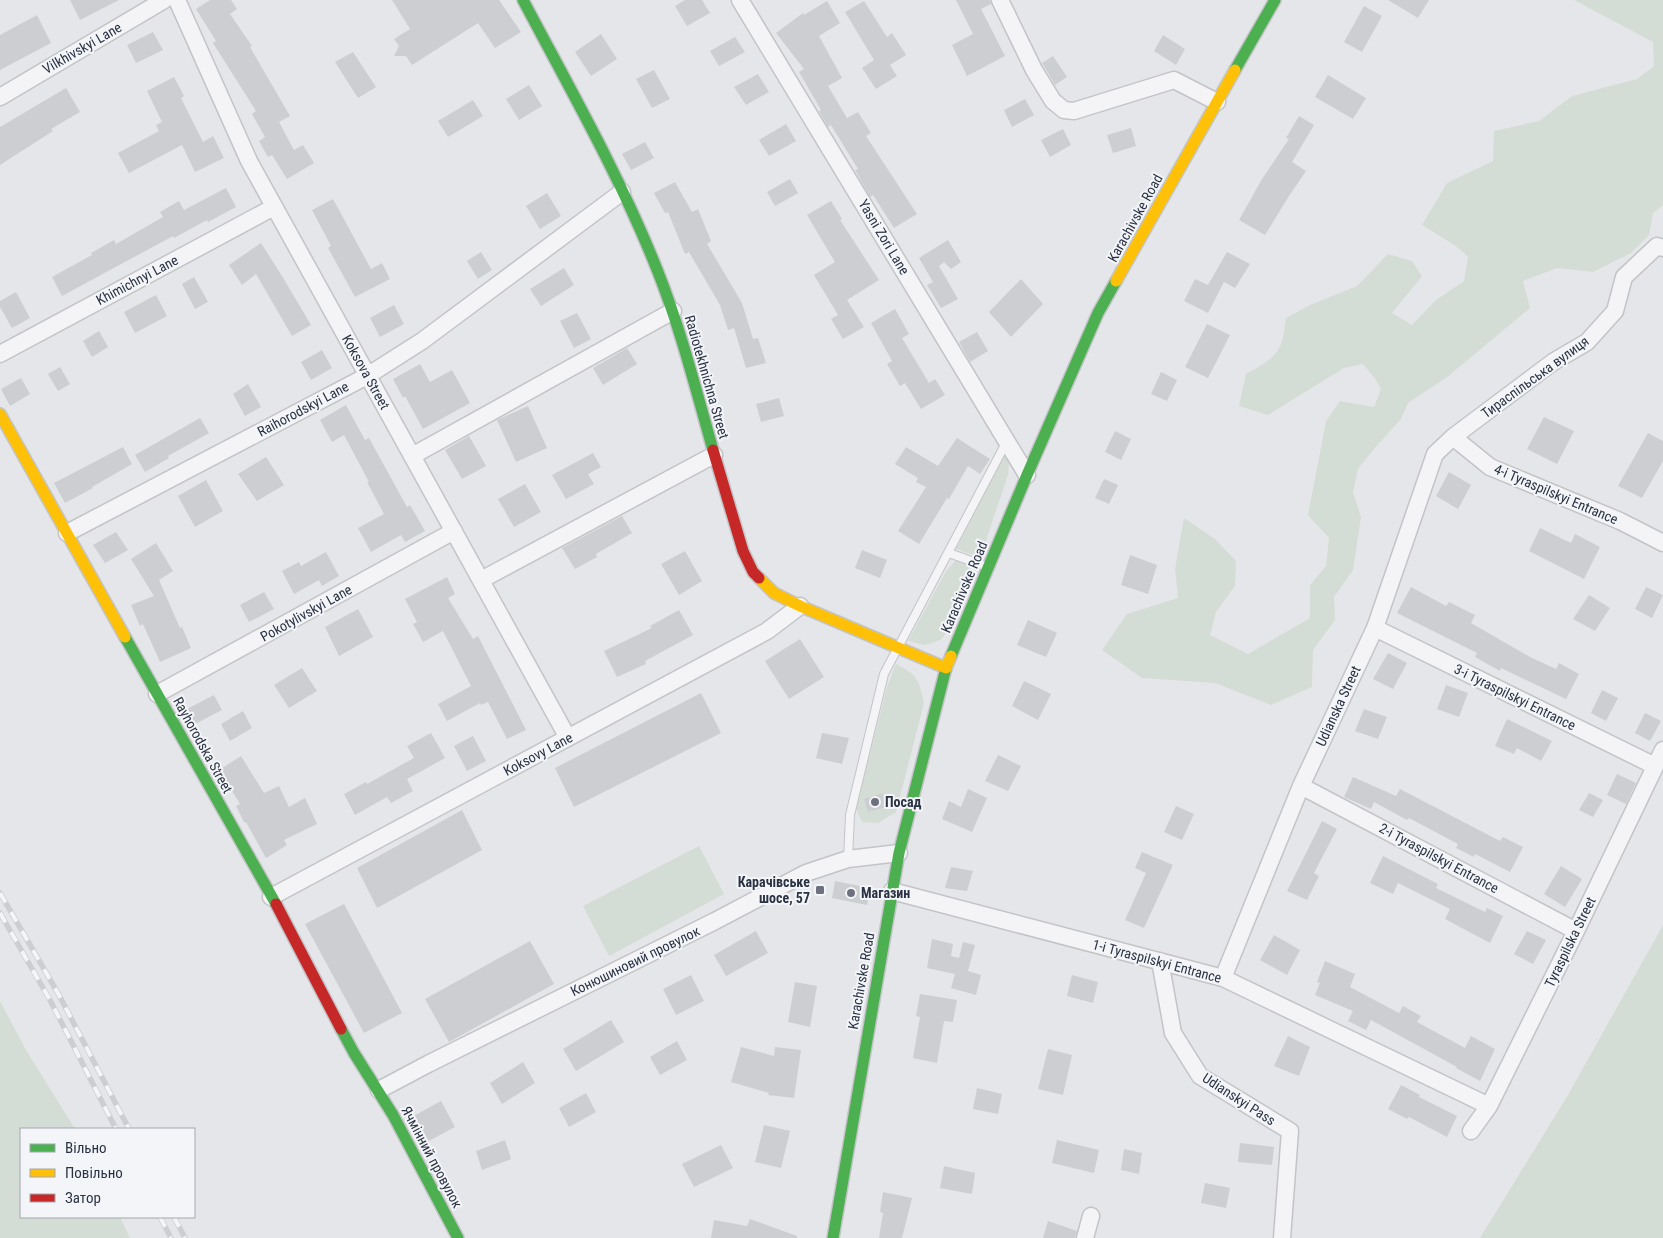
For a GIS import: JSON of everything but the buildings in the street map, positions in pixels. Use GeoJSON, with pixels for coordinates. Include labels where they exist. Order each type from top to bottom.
{"type":"FeatureCollection","features":[{"type":"Feature","properties":{"kind":"main road","name":"Radiotekhnichna Street"},"geometry":{"type":"LineString","coordinates":[[523,0],[642,233],[673,310],[743,551],[753,572],[774,593],[800,606],[946,668]]}},
{"type":"Feature","properties":{"kind":"main road","name":"Karachivske Road"},"geometry":{"type":"LineString","coordinates":[[832,1238],[899,853],[946,668],[1098,312],[1275,0]]}},
{"type":"Feature","properties":{"kind":"main road","name":"Rayhorodska Street"},"geometry":{"type":"LineString","coordinates":[[0,414],[271,897],[278,906],[354,1053],[379,1090]]}},
{"type":"Feature","properties":{"kind":"main road","name":"Ячмінний провулок"},"geometry":{"type":"LineString","coordinates":[[379,1090],[458,1238]]}},
{"type":"Feature","properties":{"kind":"street","name":"Vilkhivskyi Lane"},"geometry":{"type":"LineString","coordinates":[[0,96],[164,0]]}},
{"type":"Feature","properties":{"kind":"street","name":"Koksova Street"},"geometry":{"type":"LineString","coordinates":[[177,0],[249,162],[568,738]]}},
{"type":"Feature","properties":{"kind":"street","name":"Yasni Zori Lane"},"geometry":{"type":"LineString","coordinates":[[740,0],[1027,475]]}},
{"type":"Feature","properties":{"kind":"street"},"geometry":{"type":"LineString","coordinates":[[1000,0],[1034,70],[1053,101],[1064,110],[1074,111],[1174,80],[1217,102]]}},
{"type":"Feature","properties":{"kind":"street","name":"Raihorodskyi Lane"},"geometry":{"type":"LineString","coordinates":[[67,533],[367,376],[422,341],[622,192]]}},
{"type":"Feature","properties":{"kind":"street","name":"Khimichnyi Lane"},"geometry":{"type":"LineString","coordinates":[[0,354],[274,207]]}},
{"type":"Feature","properties":{"kind":"street","name":"Тираспільська вулиця"},"geometry":{"type":"LineString","coordinates":[[1453,437],[1553,362],[1587,342],[1615,311],[1624,277],[1657,246],[1663,248]]}},
{"type":"Feature","properties":{"kind":"street"},"geometry":{"type":"LineString","coordinates":[[412,456],[673,310]]}},
{"type":"Feature","properties":{"kind":"street","name":"4-i Tyraspilskyi Entrance"},"geometry":{"type":"LineString","coordinates":[[1453,437],[1490,467],[1620,521],[1663,543]]}},
{"type":"Feature","properties":{"kind":"street","name":"Udianska Street"},"geometry":{"type":"LineString","coordinates":[[1223,978],[1301,786],[1375,628],[1435,454],[1453,437]]}},
{"type":"Feature","properties":{"kind":"street"},"geometry":{"type":"LineString","coordinates":[[481,580],[714,455]]}},
{"type":"Feature","properties":{"kind":"street","name":"Pokotylivskyi Lane"},"geometry":{"type":"LineString","coordinates":[[157,694],[454,531]]}},
{"type":"Feature","properties":{"kind":"street","name":"Koksovy Lane"},"geometry":{"type":"LineString","coordinates":[[271,897],[767,631],[800,606]]}},
{"type":"Feature","properties":{"kind":"street","name":"3-i Tyraspilskyi Entrance"},"geometry":{"type":"LineString","coordinates":[[1375,628],[1655,766]]}},
{"type":"Feature","properties":{"kind":"street","name":"Tyraspilska Street"},"geometry":{"type":"LineString","coordinates":[[1471,1131],[1490,1106],[1663,750]]}},
{"type":"Feature","properties":{"kind":"street","name":"2-i Tyraspilskyi Entrance"},"geometry":{"type":"LineString","coordinates":[[1301,786],[1576,931]]}},
{"type":"Feature","properties":{"kind":"street","name":"Конюшиновий провулок"},"geometry":{"type":"LineString","coordinates":[[379,1090],[716,921],[806,873],[848,858],[899,853]]}},
{"type":"Feature","properties":{"kind":"street","name":"1-i Tyraspilskyi Entrance"},"geometry":{"type":"LineString","coordinates":[[892,891],[1223,978],[1490,1106]]}},
{"type":"Feature","properties":{"kind":"street","name":"Udianskyi Pass"},"geometry":{"type":"LineString","coordinates":[[1160,961],[1173,1033],[1200,1076],[1290,1131],[1282,1238]]}},
{"type":"Feature","properties":{"kind":"street"},"geometry":{"type":"LineString","coordinates":[[1086,1238],[1091,1216]]}},
{"type":"Feature","properties":{"kind":"lane"},"geometry":{"type":"LineString","coordinates":[[848,858],[850,815],[884,674],[1007,442]]}},
{"type":"Feature","properties":{"kind":"lane"},"geometry":{"type":"LineString","coordinates":[[949,553],[988,567]]}},
{"type":"Feature","properties":{"kind":"shaded area"},"geometry":{"type":"Polygon","coordinates":[[[1574,0],[1663,0],[1663,205],[1653,213],[1649,235],[1631,253],[1593,272],[1557,268],[1523,281],[1530,308],[1446,378],[1408,403],[1401,419],[1358,469],[1353,492],[1361,517],[1353,570],[1334,597],[1335,620],[1313,650],[1312,687],[1271,705],[1215,683],[1142,678],[1102,650],[1127,614],[1178,598],[1175,569],[1184,518],[1215,539],[1236,561],[1235,586],[1216,612],[1210,635],[1248,654],[1310,618],[1310,585],[1326,566],[1329,538],[1308,515],[1326,421],[1340,401],[1374,407],[1381,389],[1363,364],[1344,368],[1268,415],[1239,406],[1246,374],[1265,363],[1276,353],[1280,347],[1286,318],[1310,305],[1357,286],[1388,254],[1412,261],[1422,276],[1392,313],[1412,325],[1436,300],[1464,281],[1468,257],[1456,246],[1422,225],[1447,183],[1493,161],[1494,131],[1539,121],[1572,96],[1637,79],[1654,66],[1653,42],[1574,0]]]}},
{"type":"Feature","properties":{"kind":"shaded area"},"geometry":{"type":"Polygon","coordinates":[[[1004,454],[1009,462],[1008,475],[982,552],[973,555],[956,549],[1004,454]]]}},
{"type":"Feature","properties":{"kind":"shaded area"},"geometry":{"type":"Polygon","coordinates":[[[956,560],[968,565],[970,575],[966,592],[951,628],[940,640],[925,645],[908,641],[946,571],[956,560]]]}},
{"type":"Feature","properties":{"kind":"shaded area"},"geometry":{"type":"Polygon","coordinates":[[[896,664],[913,675],[919,683],[924,703],[896,812],[878,823],[862,822],[856,809],[887,687],[896,664]]]}},
{"type":"Feature","properties":{"kind":"shaded area"},"geometry":{"type":"Polygon","coordinates":[[[699,846],[724,894],[609,956],[583,906],[699,846]]]}},
{"type":"Feature","properties":{"kind":"shaded area"},"geometry":{"type":"Polygon","coordinates":[[[1663,925],[1663,1238],[1480,1238],[1568,1095],[1663,925]]]}},
{"type":"Feature","properties":{"kind":"shaded area"},"geometry":{"type":"Polygon","coordinates":[[[0,1001],[26,1050],[74,1128],[20,1128],[20,1218],[120,1218],[130,1238],[0,1238],[0,1001]]]}},
{"type":"Feature","properties":{"kind":"railway"},"geometry":{"type":"LineString","coordinates":[[0,893],[59,995],[128,1128]]}},
{"type":"Feature","properties":{"kind":"railway"},"geometry":{"type":"LineString","coordinates":[[0,913],[50,1000],[115,1128]]}},
{"type":"Feature","properties":{"kind":"railway"},"geometry":{"type":"LineString","coordinates":[[161,1218],[171,1238]]}},
{"type":"Feature","properties":{"kind":"railway"},"geometry":{"type":"LineString","coordinates":[[175,1218],[185,1238]]}},
{"type":"Feature","properties":{"kind":"traffic: fast"},"geometry":{"type":"LineString","coordinates":[[523,0],[594,134],[644,237],[674,316],[713,450]]}},
{"type":"Feature","properties":{"kind":"traffic: fast"},"geometry":{"type":"LineString","coordinates":[[1235,70],[1275,0]]}},
{"type":"Feature","properties":{"kind":"traffic: fast"},"geometry":{"type":"LineString","coordinates":[[951,656],[1098,313],[1116,281]]}},
{"type":"Feature","properties":{"kind":"traffic: fast"},"geometry":{"type":"LineString","coordinates":[[125,637],[276,904]]}},
{"type":"Feature","properties":{"kind":"traffic: fast"},"geometry":{"type":"LineString","coordinates":[[833,1238],[899,853],[946,668]]}},
{"type":"Feature","properties":{"kind":"traffic: fast"},"geometry":{"type":"LineString","coordinates":[[341,1029],[393,1115],[458,1238]]}},
{"type":"Feature","properties":{"kind":"traffic: slow"},"geometry":{"type":"LineString","coordinates":[[1116,281],[1235,70]]}},
{"type":"Feature","properties":{"kind":"traffic: slow"},"geometry":{"type":"LineString","coordinates":[[0,414],[125,637]]}},
{"type":"Feature","properties":{"kind":"traffic: slow"},"geometry":{"type":"LineString","coordinates":[[759,578],[774,593],[800,606],[946,668],[951,656]]}},
{"type":"Feature","properties":{"kind":"traffic: jam"},"geometry":{"type":"LineString","coordinates":[[713,450],[743,551],[753,572],[759,578]]}},
{"type":"Feature","properties":{"kind":"traffic: jam"},"geometry":{"type":"LineString","coordinates":[[276,904],[341,1029]]}},
{"type":"Feature","properties":{"kind":"place","name":"Посад"},"geometry":{"type":"Point","coordinates":[875,802]}},
{"type":"Feature","properties":{"kind":"place","name":"Карачівське шосе, 57"},"geometry":{"type":"Point","coordinates":[820,890]}},
{"type":"Feature","properties":{"kind":"place","name":"Магазин"},"geometry":{"type":"Point","coordinates":[851,893]}}]}
